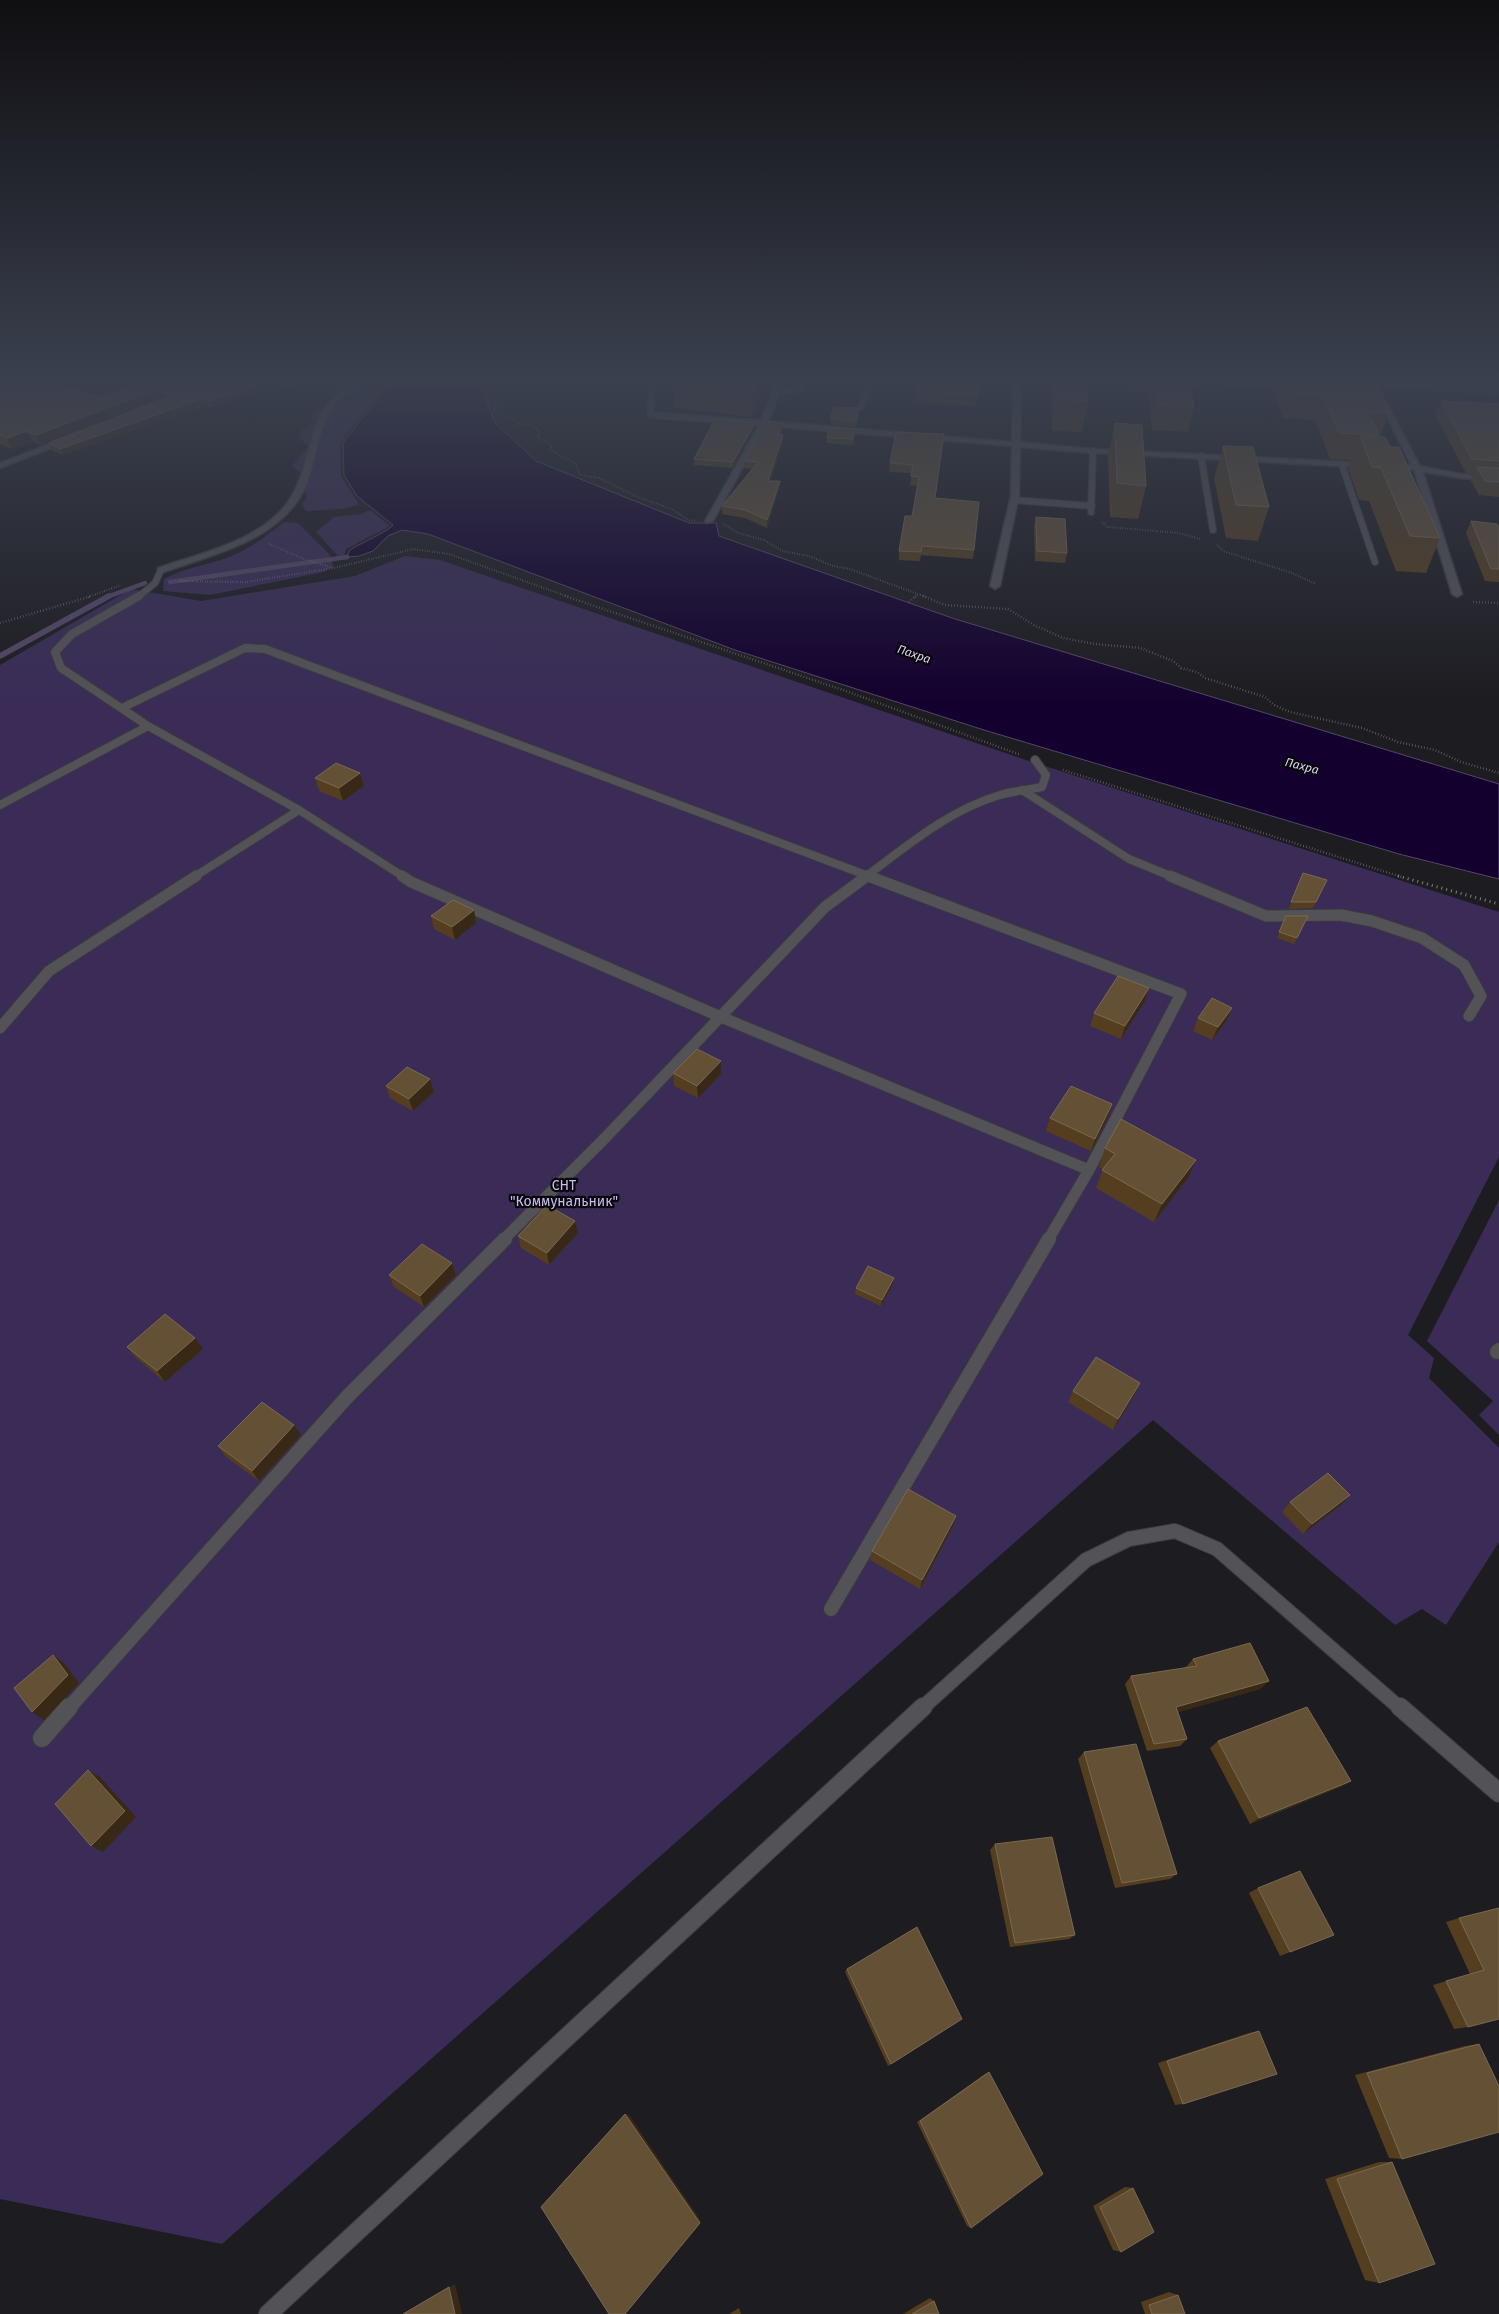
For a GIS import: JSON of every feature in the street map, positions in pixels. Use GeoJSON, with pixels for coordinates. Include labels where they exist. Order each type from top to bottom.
{"type":"FeatureCollection","features":[{"type":"Feature","properties":{"kind":"street"},"geometry":{"type":"LineString","coordinates":[[161,570],[258,533],[292,501],[299,487]]}},
{"type":"Feature","properties":{"kind":"street"},"geometry":{"type":"LineString","coordinates":[[709,521],[728,487]]}},
{"type":"Feature","properties":{"kind":"street"},"geometry":{"type":"LineString","coordinates":[[994,586],[1014,500],[1014,487]]}},
{"type":"Feature","properties":{"kind":"street"},"geometry":{"type":"LineString","coordinates":[[1423,487],[1457,594]]}},
{"type":"Feature","properties":{"kind":"lane"},"geometry":{"type":"LineString","coordinates":[[1091,513],[1092,487]]}},
{"type":"Feature","properties":{"kind":"lane"},"geometry":{"type":"LineString","coordinates":[[1206,487],[1214,530]]}},
{"type":"Feature","properties":{"kind":"lane"},"geometry":{"type":"LineString","coordinates":[[1349,487],[1375,562]]}},
{"type":"Feature","properties":{"kind":"lane"},"geometry":{"type":"LineString","coordinates":[[1014,500],[1092,506]]}},
{"type":"Feature","properties":{"kind":"lane"},"geometry":{"type":"LineString","coordinates":[[161,570],[155,584],[134,600],[72,634],[55,652],[61,668],[148,726],[299,810],[411,882],[721,1017],[1089,1170]]}},
{"type":"Feature","properties":{"kind":"lane"},"geometry":{"type":"LineString","coordinates":[[122,708],[245,648],[265,649],[1181,994],[1089,1170],[831,1609]]}},
{"type":"Feature","properties":{"kind":"lane"},"geometry":{"type":"LineString","coordinates":[[0,805],[148,726]]}},
{"type":"Feature","properties":{"kind":"lane"},"geometry":{"type":"LineString","coordinates":[[42,1738],[347,1397],[721,1017],[825,907],[939,823],[973,806],[1000,796],[1042,787],[1046,775],[1035,760]]}},
{"type":"Feature","properties":{"kind":"lane"},"geometry":{"type":"LineString","coordinates":[[1022,790],[1129,859],[1266,916],[1341,914],[1372,921],[1422,938],[1464,965],[1481,996],[1469,1016]]}},
{"type":"Feature","properties":{"kind":"lane"},"geometry":{"type":"LineString","coordinates":[[0,1028],[49,971],[299,810]]}},
{"type":"Feature","properties":{"kind":"lane"},"geometry":{"type":"LineString","coordinates":[[268,2314],[903,1725],[1020,1619],[1086,1560],[1130,1540],[1175,1531],[1217,1549],[1499,1793]]}},
{"type":"Feature","properties":{"kind":"path"},"geometry":{"type":"LineString","coordinates":[[617,487],[674,510],[684,515],[687,520],[709,521],[728,525],[738,533],[764,540],[782,550],[809,556],[833,566],[850,569],[892,583],[917,595],[951,606],[1008,609],[1023,620],[1063,638],[1094,644],[1140,648],[1173,661],[1181,668],[1197,672],[1205,678],[1265,698],[1290,712],[1362,728],[1398,742],[1435,750],[1461,762],[1499,773]]}},
{"type":"Feature","properties":{"kind":"path"},"geometry":{"type":"LineString","coordinates":[[1091,513],[1108,527],[1179,533],[1206,540]]}},
{"type":"Feature","properties":{"kind":"path"},"geometry":{"type":"LineString","coordinates":[[258,533],[265,542],[306,560],[334,568]]}},
{"type":"Feature","properties":{"kind":"path"},"geometry":{"type":"LineString","coordinates":[[1215,543],[1223,551],[1292,573],[1316,584]]}},
{"type":"Feature","properties":{"kind":"path"},"geometry":{"type":"LineString","coordinates":[[182,573],[179,581],[246,582],[334,568],[413,549],[449,554],[510,577],[843,690],[1035,760],[1390,874],[1499,904]]}},
{"type":"Feature","properties":{"kind":"path"},"geometry":{"type":"LineString","coordinates":[[0,623],[69,604],[129,582]]}},
{"type":"Feature","properties":{"kind":"path"},"geometry":{"type":"LineString","coordinates":[[909,602],[917,595]]}},
{"type":"Feature","properties":{"kind":"path"},"geometry":{"type":"LineString","coordinates":[[1473,602],[1499,603]]}},
{"type":"Feature","properties":{"kind":"green space"},"geometry":{"type":"Polygon","coordinates":[[[301,487],[348,487],[359,505],[342,509],[306,511],[302,505],[307,496],[301,487]]]}},
{"type":"Feature","properties":{"kind":"green space"},"geometry":{"type":"Polygon","coordinates":[[[370,510],[390,526],[346,549],[344,556],[338,556],[316,532],[334,517],[361,514],[370,510]]]}},
{"type":"Feature","properties":{"kind":"green space"},"geometry":{"type":"Polygon","coordinates":[[[284,522],[298,523],[331,556],[333,566],[324,572],[210,595],[163,591],[164,579],[241,552],[284,522]]]}},
{"type":"Feature","properties":{"kind":"green space","name":"СНТ \"Коммунальник\""},"geometry":{"type":"Polygon","coordinates":[[[405,556],[440,560],[1026,760],[1499,912],[1499,1157],[1408,1335],[1434,1358],[1429,1378],[1499,1448],[1499,1542],[1446,1625],[1422,1609],[1395,1625],[1153,1420],[222,2244],[0,2199],[0,665],[131,589],[201,601],[355,576],[405,556]]]}},
{"type":"Feature","properties":{"kind":"green space"},"geometry":{"type":"Polygon","coordinates":[[[1499,1200],[1499,1435],[1479,1415],[1493,1401],[1427,1341],[1499,1200]]]}},
{"type":"Feature","properties":{"kind":"water","name":"Пахра"},"geometry":{"type":"Polygon","coordinates":[[[351,487],[600,487],[689,523],[716,523],[719,536],[952,618],[1499,784],[1499,879],[1399,854],[984,730],[735,650],[428,534],[402,530],[388,536],[373,551],[359,556],[347,557],[350,550],[386,531],[393,525],[357,496],[351,487]]]}},
{"type":"Feature","properties":{"kind":"building"},"geometry":{"type":"Polygon","coordinates":[[[738,487],[778,487],[767,520],[745,510],[722,506],[738,487]]]}},
{"type":"Feature","properties":{"kind":"building"},"geometry":{"type":"Polygon","coordinates":[[[917,487],[937,487],[935,498],[979,502],[974,550],[922,546],[921,552],[899,551],[905,516],[912,516],[917,487]]]}},
{"type":"Feature","properties":{"kind":"building"},"geometry":{"type":"Polygon","coordinates":[[[1232,487],[1264,487],[1269,507],[1236,505],[1232,487]]]}},
{"type":"Feature","properties":{"kind":"building"},"geometry":{"type":"Polygon","coordinates":[[[1389,487],[1417,487],[1440,538],[1410,536],[1389,487]]]}},
{"type":"Feature","properties":{"kind":"building"},"geometry":{"type":"Polygon","coordinates":[[[1036,517],[1065,519],[1067,553],[1037,551],[1036,517]]]}},
{"type":"Feature","properties":{"kind":"building"},"geometry":{"type":"Polygon","coordinates":[[[1471,521],[1497,524],[1499,527],[1499,569],[1491,569],[1471,521]]]}},
{"type":"Feature","properties":{"kind":"building"},"geometry":{"type":"Polygon","coordinates":[[[336,763],[360,773],[339,788],[315,778],[336,763]]]}},
{"type":"Feature","properties":{"kind":"building"},"geometry":{"type":"Polygon","coordinates":[[[1303,873],[1327,880],[1316,902],[1291,902],[1303,873]]]}},
{"type":"Feature","properties":{"kind":"building"},"geometry":{"type":"Polygon","coordinates":[[[453,900],[474,910],[452,927],[431,916],[453,900]]]}},
{"type":"Feature","properties":{"kind":"building"},"geometry":{"type":"Polygon","coordinates":[[[1286,916],[1308,916],[1297,938],[1279,932],[1286,916]]]}},
{"type":"Feature","properties":{"kind":"building"},"geometry":{"type":"Polygon","coordinates":[[[1118,976],[1149,988],[1125,1026],[1094,1013],[1118,976]]]}},
{"type":"Feature","properties":{"kind":"building"},"geometry":{"type":"Polygon","coordinates":[[[1212,998],[1232,1008],[1218,1027],[1198,1018],[1212,998]]]}},
{"type":"Feature","properties":{"kind":"building"},"geometry":{"type":"Polygon","coordinates":[[[697,1049],[721,1061],[697,1086],[673,1073],[697,1049]]]}},
{"type":"Feature","properties":{"kind":"building"},"geometry":{"type":"Polygon","coordinates":[[[407,1067],[430,1079],[409,1099],[386,1086],[407,1067]]]}},
{"type":"Feature","properties":{"kind":"building"},"geometry":{"type":"Polygon","coordinates":[[[1071,1086],[1112,1104],[1095,1139],[1050,1118],[1071,1086]]]}},
{"type":"Feature","properties":{"kind":"building"},"geometry":{"type":"Polygon","coordinates":[[[1121,1119],[1196,1160],[1162,1204],[1102,1170],[1115,1154],[1105,1148],[1121,1119]]]}},
{"type":"Feature","properties":{"kind":"building"},"geometry":{"type":"Polygon","coordinates":[[[547,1205],[575,1221],[547,1253],[518,1236],[547,1205]]]}},
{"type":"Feature","properties":{"kind":"building"},"geometry":{"type":"Polygon","coordinates":[[[422,1244],[452,1263],[420,1296],[389,1275],[422,1244]]]}},
{"type":"Feature","properties":{"kind":"building"},"geometry":{"type":"Polygon","coordinates":[[[868,1266],[894,1278],[882,1300],[856,1288],[868,1266]]]}},
{"type":"Feature","properties":{"kind":"building"},"geometry":{"type":"Polygon","coordinates":[[[165,1314],[195,1338],[157,1371],[127,1347],[165,1314]]]}},
{"type":"Feature","properties":{"kind":"building"},"geometry":{"type":"Polygon","coordinates":[[[1096,1357],[1140,1383],[1118,1419],[1073,1391],[1096,1357]]]}},
{"type":"Feature","properties":{"kind":"building"},"geometry":{"type":"Polygon","coordinates":[[[262,1402],[294,1425],[252,1471],[218,1446],[262,1402]]]}},
{"type":"Feature","properties":{"kind":"building"},"geometry":{"type":"Polygon","coordinates":[[[1328,1473],[1350,1495],[1312,1524],[1290,1502],[1328,1473]]]}},
{"type":"Feature","properties":{"kind":"building"},"geometry":{"type":"Polygon","coordinates":[[[908,1489],[956,1516],[922,1580],[872,1551],[908,1489]]]}},
{"type":"Feature","properties":{"kind":"building"},"geometry":{"type":"Polygon","coordinates":[[[1250,1643],[1269,1681],[1176,1707],[1187,1739],[1154,1744],[1131,1676],[1197,1666],[1193,1659],[1250,1643]]]}},
{"type":"Feature","properties":{"kind":"building"},"geometry":{"type":"Polygon","coordinates":[[[53,1655],[68,1675],[32,1712],[14,1688],[53,1655]]]}},
{"type":"Feature","properties":{"kind":"building"},"geometry":{"type":"Polygon","coordinates":[[[1307,1707],[1351,1781],[1259,1818],[1218,1741],[1307,1707]]]}},
{"type":"Feature","properties":{"kind":"building"},"geometry":{"type":"Polygon","coordinates":[[[1136,1744],[1177,1874],[1122,1883],[1084,1752],[1136,1744]]]}},
{"type":"Feature","properties":{"kind":"building"},"geometry":{"type":"Polygon","coordinates":[[[88,1770],[125,1811],[91,1846],[55,1804],[88,1770]]]}},
{"type":"Feature","properties":{"kind":"building"},"geometry":{"type":"Polygon","coordinates":[[[1052,1837],[1075,1935],[1015,1943],[995,1844],[1052,1837]]]}},
{"type":"Feature","properties":{"kind":"building"},"geometry":{"type":"Polygon","coordinates":[[[1300,1871],[1334,1935],[1290,1952],[1258,1888],[1300,1871]]]}},
{"type":"Feature","properties":{"kind":"building"},"geometry":{"type":"Polygon","coordinates":[[[1499,1908],[1499,2019],[1468,2027],[1446,1981],[1484,1970],[1459,1918],[1499,1908]]]}},
{"type":"Feature","properties":{"kind":"building"},"geometry":{"type":"Polygon","coordinates":[[[917,1927],[962,2019],[891,2064],[847,1969],[917,1927]]]}},
{"type":"Feature","properties":{"kind":"building"},"geometry":{"type":"Polygon","coordinates":[[[1259,2031],[1277,2074],[1183,2104],[1167,2061],[1259,2031]]]}},
{"type":"Feature","properties":{"kind":"building"},"geometry":{"type":"Polygon","coordinates":[[[1479,2044],[1499,2086],[1499,2132],[1402,2159],[1367,2073],[1479,2044]]]}},
{"type":"Feature","properties":{"kind":"building"},"geometry":{"type":"Polygon","coordinates":[[[989,2072],[1043,2174],[971,2228],[920,2121],[989,2072]]]}},
{"type":"Feature","properties":{"kind":"building"},"geometry":{"type":"Polygon","coordinates":[[[625,2114],[700,2223],[625,2314],[609,2314],[541,2207],[625,2114]]]}},
{"type":"Feature","properties":{"kind":"building"},"geometry":{"type":"Polygon","coordinates":[[[1392,2162],[1435,2264],[1379,2283],[1337,2179],[1392,2162]]]}},
{"type":"Feature","properties":{"kind":"building"},"geometry":{"type":"Polygon","coordinates":[[[1133,2188],[1154,2232],[1121,2252],[1100,2207],[1133,2188]]]}},
{"type":"Feature","properties":{"kind":"building"},"geometry":{"type":"Polygon","coordinates":[[[449,2287],[455,2314],[403,2314],[449,2287]]]}},
{"type":"Feature","properties":{"kind":"building"},"geometry":{"type":"Polygon","coordinates":[[[1178,2295],[1185,2314],[1152,2314],[1149,2305],[1178,2295]]]}},
{"type":"Feature","properties":{"kind":"building"},"geometry":{"type":"Polygon","coordinates":[[[934,2301],[939,2314],[912,2314],[934,2301]]]}},
{"type":"Feature","properties":{"kind":"waterway"},"geometry":{"type":"LineString","coordinates":[[170,582],[347,557]]}},
{"type":"Feature","properties":{"kind":"waterway"},"geometry":{"type":"LineString","coordinates":[[108,597],[145,583]]}},
{"type":"Feature","properties":{"kind":"waterway"},"geometry":{"type":"LineString","coordinates":[[0,656],[108,597]]}}]}
